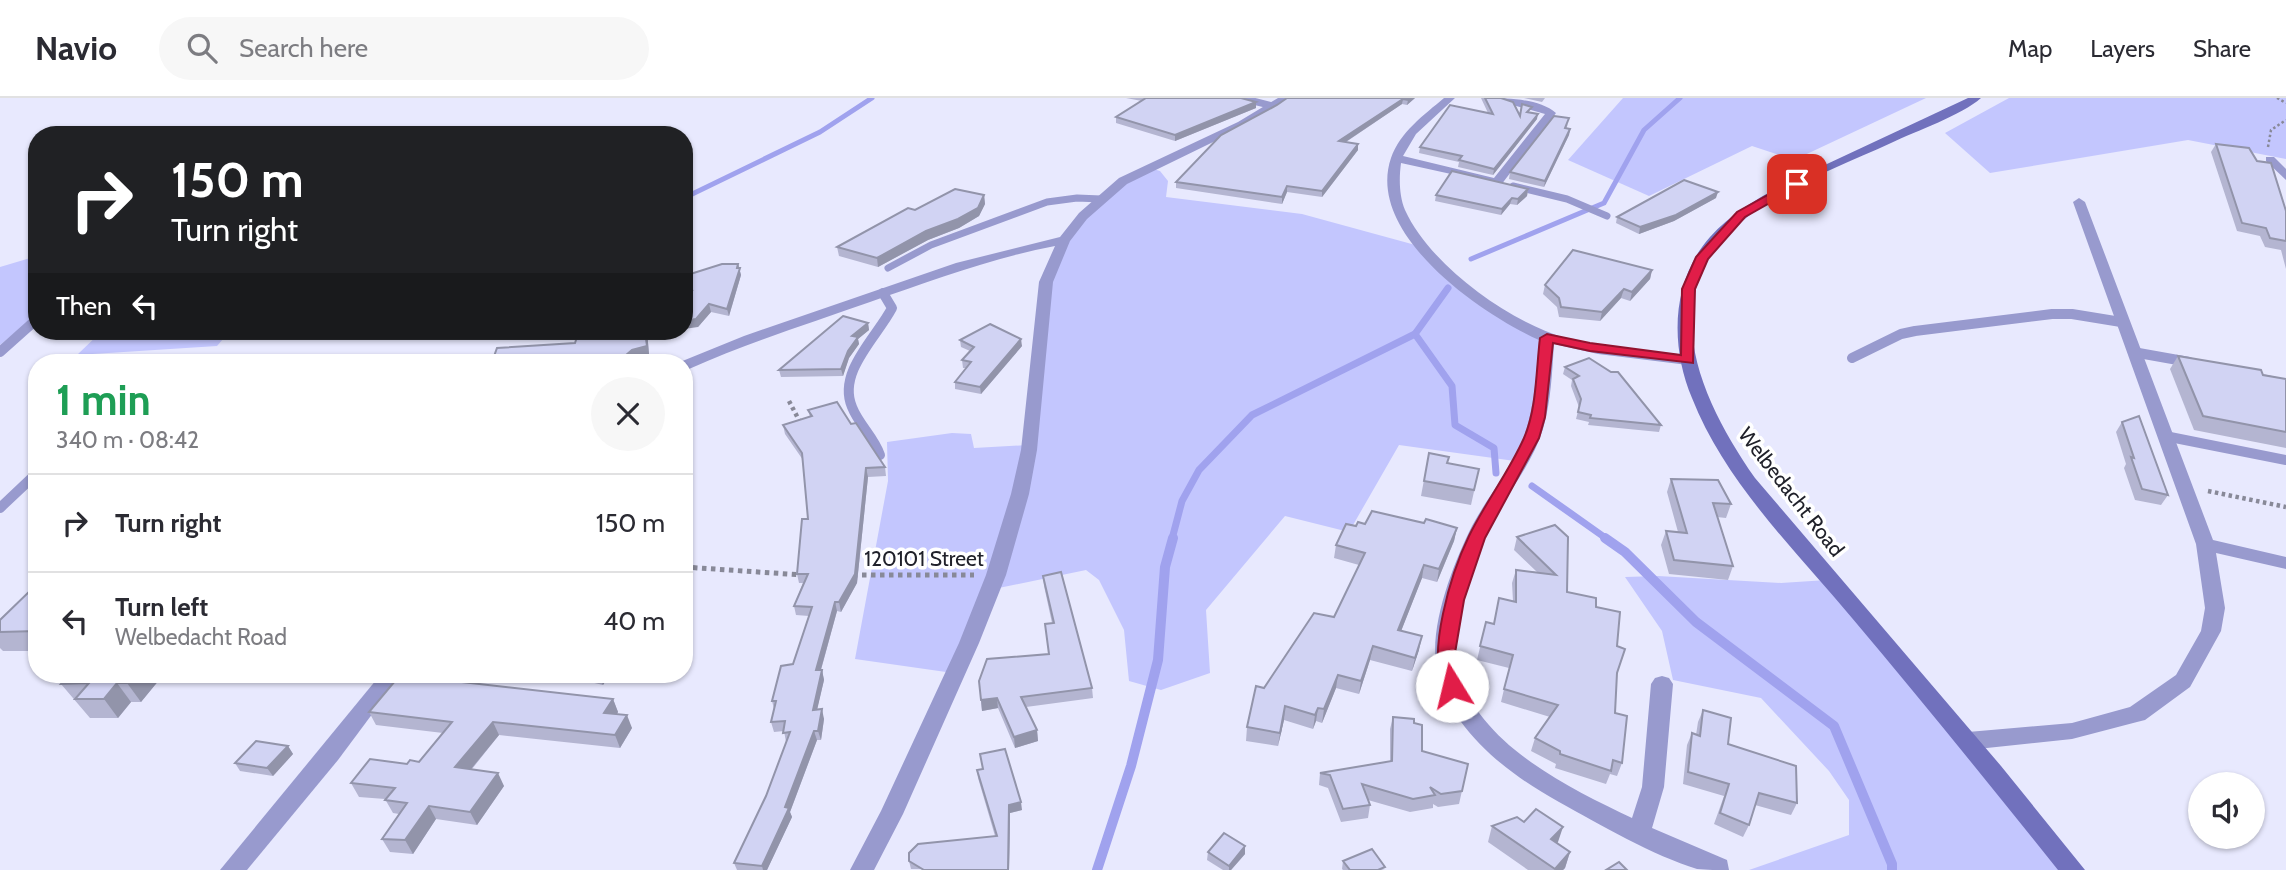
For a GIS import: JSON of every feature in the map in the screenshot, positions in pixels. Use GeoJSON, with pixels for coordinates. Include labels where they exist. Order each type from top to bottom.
{"type":"FeatureCollection","features":[{"type":"Feature","properties":{"kind":"street"},"geometry":{"type":"LineString","coordinates":[[1450,98],[1410,136],[1396,158],[1394,175],[1397,206],[1424,249],[1446,271],[1479,296],[1518,323],[1547,338],[1590,347],[1688,360]]}},
{"type":"Feature","properties":{"kind":"street"},"geometry":{"type":"LineString","coordinates":[[1396,158],[1497,182],[1551,113],[1544,109],[1493,98]]}},
{"type":"Feature","properties":{"kind":"street","name":"Welbedacht Road"},"geometry":{"type":"LineString","coordinates":[[1976,98],[1797,184],[1741,215],[1714,241],[1694,271],[1688,289],[1688,360],[1700,398],[1736,463],[1810,556],[1968,741],[2073,870]]}},
{"type":"Feature","properties":{"kind":"street"},"geometry":{"type":"LineString","coordinates":[[862,870],[891,814],[964,654],[996,575],[1020,494],[1029,450],[1046,282],[1064,240],[1101,199],[1131,176],[1231,129],[1279,102]]}},
{"type":"Feature","properties":{"kind":"street"},"geometry":{"type":"LineString","coordinates":[[2270,159],[2286,176]]}},
{"type":"Feature","properties":{"kind":"street"},"geometry":{"type":"LineString","coordinates":[[1968,741],[2030,737],[2108,724],[2137,714],[2183,681],[2211,631],[2215,608],[2205,544],[2079,202]]}},
{"type":"Feature","properties":{"kind":"street"},"geometry":{"type":"LineString","coordinates":[[693,362],[998,253],[1064,240]]}},
{"type":"Feature","properties":{"kind":"street"},"geometry":{"type":"LineString","coordinates":[[1547,338],[1538,417],[1524,456],[1476,538],[1455,600],[1448,634],[1447,670],[1452,686],[1464,708],[1493,741],[1547,783],[1584,806],[1718,867]]}},
{"type":"Feature","properties":{"kind":"street"},"geometry":{"type":"LineString","coordinates":[[2205,544],[2286,563]]}},
{"type":"Feature","properties":{"kind":"street"},"geometry":{"type":"LineString","coordinates":[[232,870],[386,683]]}},
{"type":"Feature","properties":{"kind":"street"},"geometry":{"type":"LineString","coordinates":[[1639,833],[1653,787],[1662,684]]}},
{"type":"Feature","properties":{"kind":"lane"},"geometry":{"type":"LineString","coordinates":[[1241,98],[1279,102]]}},
{"type":"Feature","properties":{"kind":"lane"},"geometry":{"type":"LineString","coordinates":[[1497,182],[1557,196],[1607,216]]}},
{"type":"Feature","properties":{"kind":"lane"},"geometry":{"type":"LineString","coordinates":[[888,268],[931,245],[1047,202],[1068,198],[1101,199]]}},
{"type":"Feature","properties":{"kind":"lane"},"geometry":{"type":"LineString","coordinates":[[880,454],[877,444],[856,416],[849,401],[856,364],[892,308],[883,293]]}},
{"type":"Feature","properties":{"kind":"lane"},"geometry":{"type":"LineString","coordinates":[[1852,358],[1901,334],[1915,331],[2052,314],[2072,314],[2121,322]]}},
{"type":"Feature","properties":{"kind":"lane"},"geometry":{"type":"LineString","coordinates":[[0,352],[28,327]]}},
{"type":"Feature","properties":{"kind":"lane"},"geometry":{"type":"LineString","coordinates":[[2133,352],[2206,365]]}},
{"type":"Feature","properties":{"kind":"lane"},"geometry":{"type":"LineString","coordinates":[[2165,436],[2286,460]]}},
{"type":"Feature","properties":{"kind":"lane"},"geometry":{"type":"LineString","coordinates":[[0,508],[28,482]]}},
{"type":"Feature","properties":{"kind":"path"},"geometry":{"type":"LineString","coordinates":[[2277,98],[2286,103]]}},
{"type":"Feature","properties":{"kind":"path"},"geometry":{"type":"LineString","coordinates":[[2270,159],[2267,137],[2270,128],[2286,120]]}},
{"type":"Feature","properties":{"kind":"path"},"geometry":{"type":"LineString","coordinates":[[789,401],[807,436]]}},
{"type":"Feature","properties":{"kind":"path"},"geometry":{"type":"LineString","coordinates":[[2184,486],[2286,507]]}},
{"type":"Feature","properties":{"kind":"path"},"geometry":{"type":"LineString","coordinates":[[693,568],[806,575]]}},
{"type":"Feature","properties":{"kind":"path","name":"120101 Street"},"geometry":{"type":"LineString","coordinates":[[841,575],[996,575]]}},
{"type":"Feature","properties":{"kind":"shaded area"},"geometry":{"type":"Polygon","coordinates":[[[1623,98],[1926,98],[1794,160],[1752,146],[1649,196],[1568,160],[1623,98]]]}},
{"type":"Feature","properties":{"kind":"shaded area"},"geometry":{"type":"Polygon","coordinates":[[[2009,98],[2286,98],[2286,159],[2188,140],[1990,173],[1945,133],[2009,98]]]}},
{"type":"Feature","properties":{"kind":"shaded area"},"geometry":{"type":"Polygon","coordinates":[[[1147,167],[1160,171],[1168,181],[1166,197],[1302,214],[1419,246],[1442,270],[1545,338],[1535,414],[1515,461],[1399,445],[1349,532],[1285,516],[1206,610],[1210,673],[1161,690],[1129,681],[1124,630],[1099,580],[1086,570],[989,590],[953,673],[855,659],[888,481],[887,442],[952,433],[971,434],[974,448],[1028,445],[1041,300],[1081,216],[1147,167]]]}},
{"type":"Feature","properties":{"kind":"shaded area"},"geometry":{"type":"Polygon","coordinates":[[[28,259],[28,322],[0,345],[0,267],[28,259]]]}},
{"type":"Feature","properties":{"kind":"shaded area"},"geometry":{"type":"Polygon","coordinates":[[[93,340],[222,340],[217,346],[78,354],[93,340]]]}},
{"type":"Feature","properties":{"kind":"shaded area"},"geometry":{"type":"Polygon","coordinates":[[[1658,576],[1781,583],[1827,580],[2066,870],[1749,870],[1849,835],[1849,800],[1829,771],[1761,698],[1673,680],[1662,631],[1625,577],[1658,576]]]}},
{"type":"Feature","properties":{"kind":"building"},"geometry":{"type":"Polygon","coordinates":[[[1146,98],[1241,98],[1256,102],[1175,135],[1116,117],[1146,98]]]}},
{"type":"Feature","properties":{"kind":"building"},"geometry":{"type":"Polygon","coordinates":[[[1287,98],[1410,98],[1403,99],[1339,141],[1358,144],[1322,191],[1287,186],[1282,197],[1176,182],[1221,135],[1287,98]]]}},
{"type":"Feature","properties":{"kind":"building"},"geometry":{"type":"Polygon","coordinates":[[[1485,98],[1501,98],[1513,102],[1520,116],[1522,104],[1532,107],[1527,112],[1538,114],[1494,169],[1459,160],[1462,156],[1420,147],[1450,105],[1493,114],[1485,98]]]}},
{"type":"Feature","properties":{"kind":"building"},"geometry":{"type":"Polygon","coordinates":[[[1554,116],[1569,118],[1565,128],[1570,129],[1545,181],[1510,172],[1554,116]]]}},
{"type":"Feature","properties":{"kind":"building"},"geometry":{"type":"Polygon","coordinates":[[[2216,144],[2249,148],[2257,161],[2271,163],[2286,211],[2286,241],[2270,238],[2266,228],[2242,223],[2216,144]]]}},
{"type":"Feature","properties":{"kind":"building"},"geometry":{"type":"Polygon","coordinates":[[[1452,171],[1528,189],[1518,199],[1512,198],[1502,209],[1436,195],[1452,171]]]}},
{"type":"Feature","properties":{"kind":"building"},"geometry":{"type":"Polygon","coordinates":[[[1684,180],[1718,192],[1676,215],[1640,227],[1617,217],[1684,180]]]}},
{"type":"Feature","properties":{"kind":"building"},"geometry":{"type":"Polygon","coordinates":[[[955,189],[984,195],[978,208],[926,231],[877,258],[837,247],[908,208],[915,210],[955,189]]]}},
{"type":"Feature","properties":{"kind":"building"},"geometry":{"type":"Polygon","coordinates":[[[1573,250],[1652,270],[1632,292],[1624,289],[1602,312],[1561,307],[1559,298],[1545,285],[1573,250]]]}},
{"type":"Feature","properties":{"kind":"building"},"geometry":{"type":"Polygon","coordinates":[[[722,264],[738,264],[737,268],[740,268],[727,309],[709,304],[693,320],[693,273],[722,264]]]}},
{"type":"Feature","properties":{"kind":"building"},"geometry":{"type":"Polygon","coordinates":[[[843,316],[868,323],[852,336],[858,337],[848,351],[841,369],[779,370],[843,316]]]}},
{"type":"Feature","properties":{"kind":"building"},"geometry":{"type":"Polygon","coordinates":[[[990,324],[1021,339],[980,387],[955,382],[971,362],[962,360],[974,347],[960,340],[990,324]]]}},
{"type":"Feature","properties":{"kind":"building"},"geometry":{"type":"Polygon","coordinates":[[[576,340],[646,340],[647,346],[627,354],[495,354],[497,348],[575,343],[576,340]]]}},
{"type":"Feature","properties":{"kind":"building"},"geometry":{"type":"Polygon","coordinates":[[[2178,356],[2261,370],[2263,375],[2286,379],[2286,432],[2203,416],[2178,356]]]}},
{"type":"Feature","properties":{"kind":"building"},"geometry":{"type":"Polygon","coordinates":[[[1589,358],[1611,372],[1618,372],[1661,425],[1590,418],[1591,415],[1578,412],[1581,399],[1573,379],[1579,376],[1565,367],[1589,358]]]}},
{"type":"Feature","properties":{"kind":"building"},"geometry":{"type":"Polygon","coordinates":[[[837,402],[851,424],[856,423],[885,467],[866,468],[855,574],[839,602],[835,602],[816,670],[822,670],[813,710],[822,709],[818,731],[814,731],[785,807],[789,808],[762,866],[734,863],[766,796],[790,732],[783,733],[785,721],[771,722],[776,701],[772,701],[781,666],[793,664],[812,607],[794,606],[808,574],[797,574],[802,519],[808,519],[802,453],[783,425],[812,416],[808,410],[837,402]]]}},
{"type":"Feature","properties":{"kind":"building"},"geometry":{"type":"Polygon","coordinates":[[[2139,416],[2168,495],[2142,489],[2122,422],[2139,416]]]}},
{"type":"Feature","properties":{"kind":"building"},"geometry":{"type":"Polygon","coordinates":[[[1429,453],[1449,457],[1447,463],[1479,469],[1474,490],[1424,481],[1429,453]]]}},
{"type":"Feature","properties":{"kind":"building"},"geometry":{"type":"Polygon","coordinates":[[[1671,479],[1718,480],[1731,504],[1713,503],[1733,566],[1674,560],[1666,531],[1687,533],[1671,479]]]}},
{"type":"Feature","properties":{"kind":"building"},"geometry":{"type":"Polygon","coordinates":[[[1372,511],[1424,523],[1426,519],[1457,528],[1439,569],[1424,565],[1398,630],[1422,636],[1415,658],[1373,646],[1361,681],[1338,675],[1324,709],[1318,708],[1315,715],[1285,706],[1280,733],[1247,727],[1256,686],[1264,688],[1314,613],[1334,617],[1365,553],[1336,545],[1346,524],[1365,524],[1372,511]]]}},
{"type":"Feature","properties":{"kind":"building"},"geometry":{"type":"Polygon","coordinates":[[[1555,525],[1568,537],[1567,592],[1596,598],[1596,607],[1620,612],[1617,646],[1625,649],[1617,673],[1615,713],[1627,716],[1622,763],[1613,760],[1611,771],[1560,754],[1560,751],[1535,738],[1558,705],[1504,689],[1513,655],[1480,646],[1486,622],[1494,624],[1499,598],[1516,602],[1516,570],[1556,575],[1517,537],[1555,525]]]}},
{"type":"Feature","properties":{"kind":"building"},"geometry":{"type":"Polygon","coordinates":[[[1061,572],[1092,688],[1021,697],[1037,730],[1014,737],[997,698],[981,700],[979,681],[987,659],[1049,654],[1045,624],[1054,623],[1043,576],[1061,572]]]}},
{"type":"Feature","properties":{"kind":"building"},"geometry":{"type":"Polygon","coordinates":[[[28,593],[28,631],[0,632],[0,620],[28,593]]]}},
{"type":"Feature","properties":{"kind":"building"},"geometry":{"type":"Polygon","coordinates":[[[89,683],[117,683],[104,699],[75,699],[89,683]]]}},
{"type":"Feature","properties":{"kind":"building"},"geometry":{"type":"Polygon","coordinates":[[[393,683],[471,683],[613,699],[604,713],[627,715],[615,735],[493,722],[455,767],[498,773],[470,812],[429,806],[405,840],[382,839],[407,803],[385,800],[395,788],[351,783],[370,759],[407,764],[410,760],[419,762],[452,722],[369,712],[393,683]]]}},
{"type":"Feature","properties":{"kind":"building"},"geometry":{"type":"Polygon","coordinates":[[[1703,710],[1731,718],[1728,744],[1796,766],[1797,803],[1759,793],[1749,825],[1720,813],[1729,784],[1688,772],[1692,733],[1700,736],[1703,710]]]}},
{"type":"Feature","properties":{"kind":"building"},"geometry":{"type":"Polygon","coordinates":[[[1393,717],[1414,719],[1414,723],[1422,725],[1422,751],[1468,764],[1462,791],[1441,794],[1430,787],[1435,795],[1413,799],[1362,784],[1370,805],[1343,809],[1330,775],[1320,773],[1392,761],[1393,717]]]}},
{"type":"Feature","properties":{"kind":"building"},"geometry":{"type":"Polygon","coordinates":[[[256,741],[288,746],[267,768],[235,763],[256,741]]]}},
{"type":"Feature","properties":{"kind":"building"},"geometry":{"type":"Polygon","coordinates":[[[1005,749],[1021,802],[1009,805],[1008,870],[924,870],[909,861],[909,853],[918,844],[997,836],[977,770],[983,769],[980,754],[1005,749]]]}},
{"type":"Feature","properties":{"kind":"building"},"geometry":{"type":"Polygon","coordinates":[[[1536,809],[1563,827],[1551,839],[1570,852],[1555,869],[1492,826],[1517,817],[1524,822],[1536,809]]]}},
{"type":"Feature","properties":{"kind":"building"},"geometry":{"type":"Polygon","coordinates":[[[1224,833],[1245,846],[1229,866],[1208,852],[1224,833]]]}},
{"type":"Feature","properties":{"kind":"building"},"geometry":{"type":"Polygon","coordinates":[[[1372,849],[1385,867],[1378,870],[1350,870],[1343,861],[1372,849]]]}},
{"type":"Feature","properties":{"kind":"building"},"geometry":{"type":"Polygon","coordinates":[[[1619,862],[1627,870],[1606,870],[1619,862]]]}},
{"type":"Feature","properties":{"kind":"waterway"},"geometry":{"type":"LineString","coordinates":[[693,194],[820,132],[872,98]]}},
{"type":"Feature","properties":{"kind":"waterway"},"geometry":{"type":"LineString","coordinates":[[1471,259],[1604,203],[1644,130],[1680,98]]}},
{"type":"Feature","properties":{"kind":"waterway"},"geometry":{"type":"LineString","coordinates":[[1415,334],[1448,288]]}},
{"type":"Feature","properties":{"kind":"waterway"},"geometry":{"type":"LineString","coordinates":[[1172,539],[1182,501],[1199,470],[1252,415],[1415,334]]}},
{"type":"Feature","properties":{"kind":"waterway"},"geometry":{"type":"LineString","coordinates":[[1415,334],[1452,386],[1455,425],[1494,448],[1496,473]]}},
{"type":"Feature","properties":{"kind":"waterway"},"geometry":{"type":"LineString","coordinates":[[1532,486],[1607,539]]}},
{"type":"Feature","properties":{"kind":"waterway"},"geometry":{"type":"LineString","coordinates":[[1097,870],[1131,766],[1158,660],[1165,567],[1173,538]]}},
{"type":"Feature","properties":{"kind":"waterway"},"geometry":{"type":"LineString","coordinates":[[1605,538],[1625,552],[1696,622],[1834,726],[1892,864],[1892,870]]}},
{"type":"Feature","properties":{"kind":"route"},"geometry":{"type":"LineString","coordinates":[[1452,686],[1446,653],[1455,600],[1476,538],[1524,456],[1531,438],[1538,417],[1547,338],[1568,344],[1688,360],[1688,289],[1702,257],[1726,228],[1741,215],[1760,202],[1797,184]]}}]}
